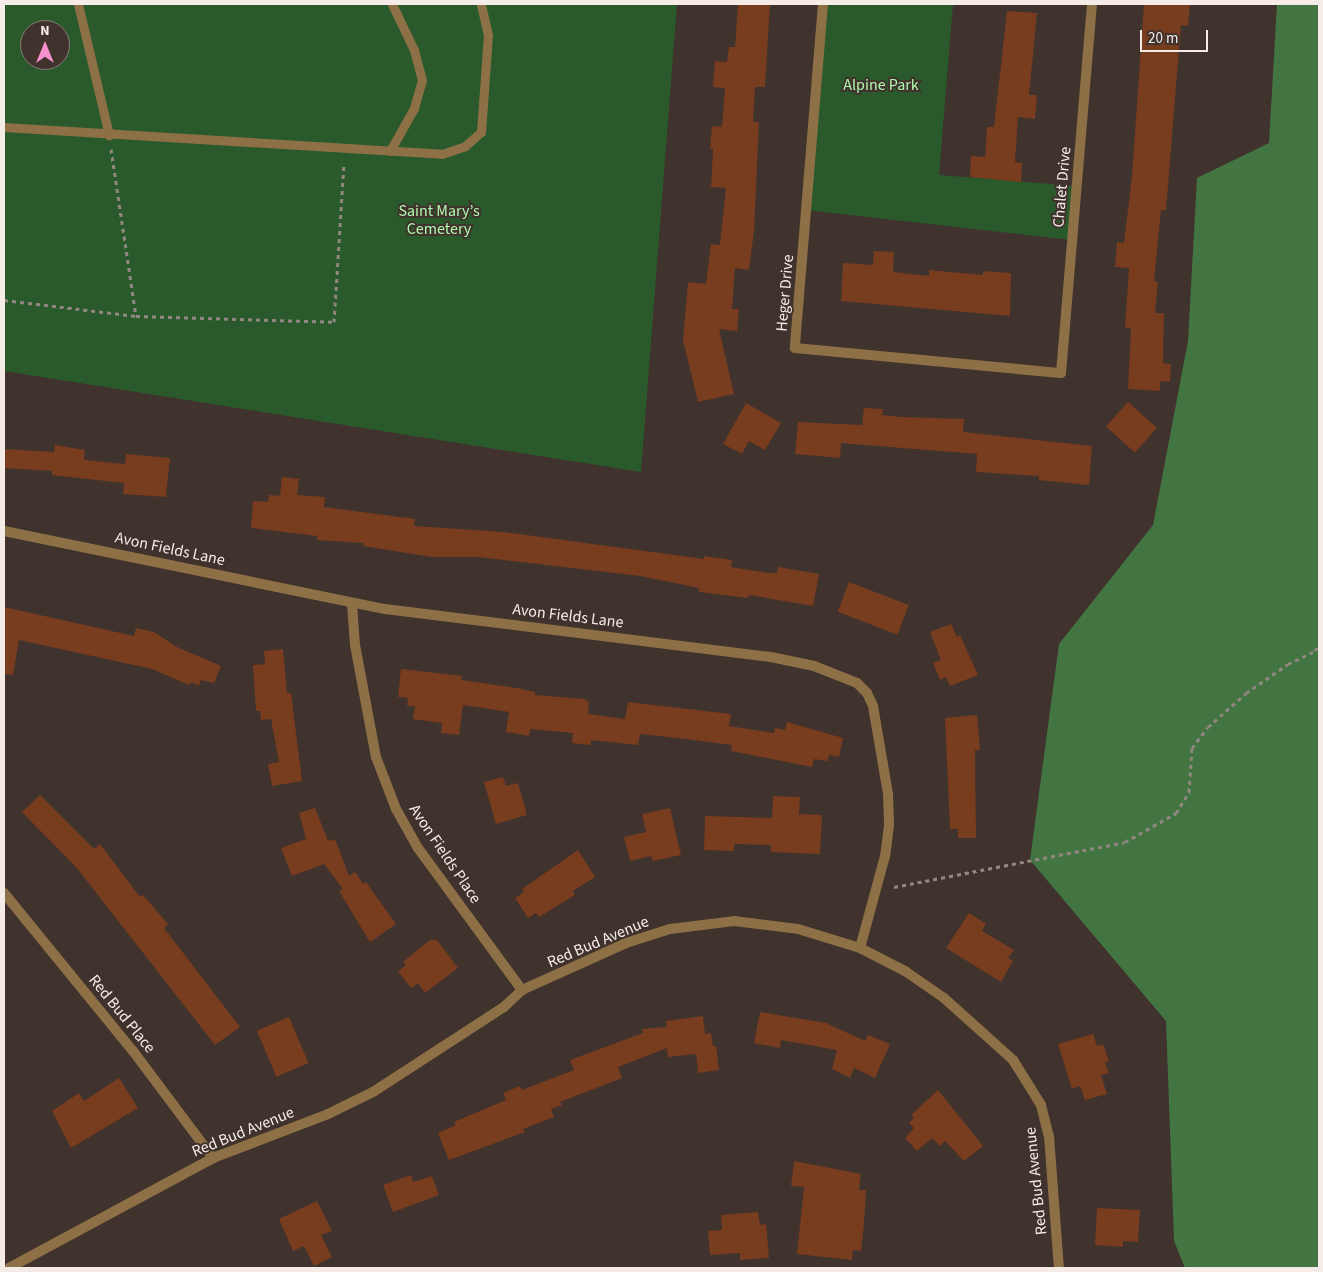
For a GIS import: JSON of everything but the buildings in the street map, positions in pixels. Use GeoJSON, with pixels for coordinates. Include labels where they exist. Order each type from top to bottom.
{"type":"FeatureCollection","features":[{"type":"Feature","properties":{"kind":"street","name":"Heger Drive"},"geometry":{"type":"LineString","coordinates":[[823,4],[795,348],[1062,373]]}},
{"type":"Feature","properties":{"kind":"street","name":"Chalet Drive"},"geometry":{"type":"LineString","coordinates":[[1062,373],[1092,4]]}},
{"type":"Feature","properties":{"kind":"street","name":"Avon Fields Lane"},"geometry":{"type":"LineString","coordinates":[[4,531],[294,589],[352,604],[771,657],[814,666],[856,683],[867,693],[873,706],[888,794],[886,856],[860,948]]}},
{"type":"Feature","properties":{"kind":"street","name":"Avon Fields Place"},"geometry":{"type":"LineString","coordinates":[[352,604],[355,645],[376,757],[396,809],[418,848],[522,990]]}},
{"type":"Feature","properties":{"kind":"street","name":"Red Bud Place"},"geometry":{"type":"LineString","coordinates":[[4,893],[133,1051],[213,1158]]}},
{"type":"Feature","properties":{"kind":"street","name":"Red Bud Avenue"},"geometry":{"type":"LineString","coordinates":[[9,1268],[213,1158],[328,1114],[373,1092],[504,1007],[522,990],[626,943],[701,922],[766,923],[860,948],[905,971],[944,998],[1013,1060],[1026,1077],[1041,1105],[1049,1136],[1059,1268]]}},
{"type":"Feature","properties":{"kind":"lane"},"geometry":{"type":"LineString","coordinates":[[78,4],[109,135]]}},
{"type":"Feature","properties":{"kind":"lane"},"geometry":{"type":"LineString","coordinates":[[390,151],[414,108],[422,80],[414,50],[392,4]]}},
{"type":"Feature","properties":{"kind":"lane"},"geometry":{"type":"LineString","coordinates":[[4,127],[109,135],[442,154],[465,146],[481,132],[488,35],[481,4]]}},
{"type":"Feature","properties":{"kind":"path"},"geometry":{"type":"LineString","coordinates":[[109,135],[136,316]]}},
{"type":"Feature","properties":{"kind":"path"},"geometry":{"type":"LineString","coordinates":[[4,300],[136,316],[334,322],[346,148]]}},
{"type":"Feature","properties":{"kind":"path"},"geometry":{"type":"LineString","coordinates":[[876,890],[1125,842],[1176,813],[1188,792],[1192,748],[1208,726],[1246,693],[1288,664],[1315,651],[1319,644]]}},
{"type":"Feature","properties":{"kind":"green space","name":"Saint Mary’s Cemetery"},"geometry":{"type":"Polygon","coordinates":[[[4,4],[677,4],[641,472],[4,371],[4,4]]]}},
{"type":"Feature","properties":{"kind":"green space","name":"Alpine Park"},"geometry":{"type":"Polygon","coordinates":[[[823,4],[953,4],[939,175],[1077,186],[1072,240],[806,210],[823,4]]]}},
{"type":"Feature","properties":{"kind":"green space"},"geometry":{"type":"Polygon","coordinates":[[[1277,4],[1319,4],[1319,1268],[1185,1268],[1174,1241],[1166,1021],[1030,860],[1059,644],[1153,525],[1188,341],[1197,178],[1269,143],[1277,4]]]}}]}
